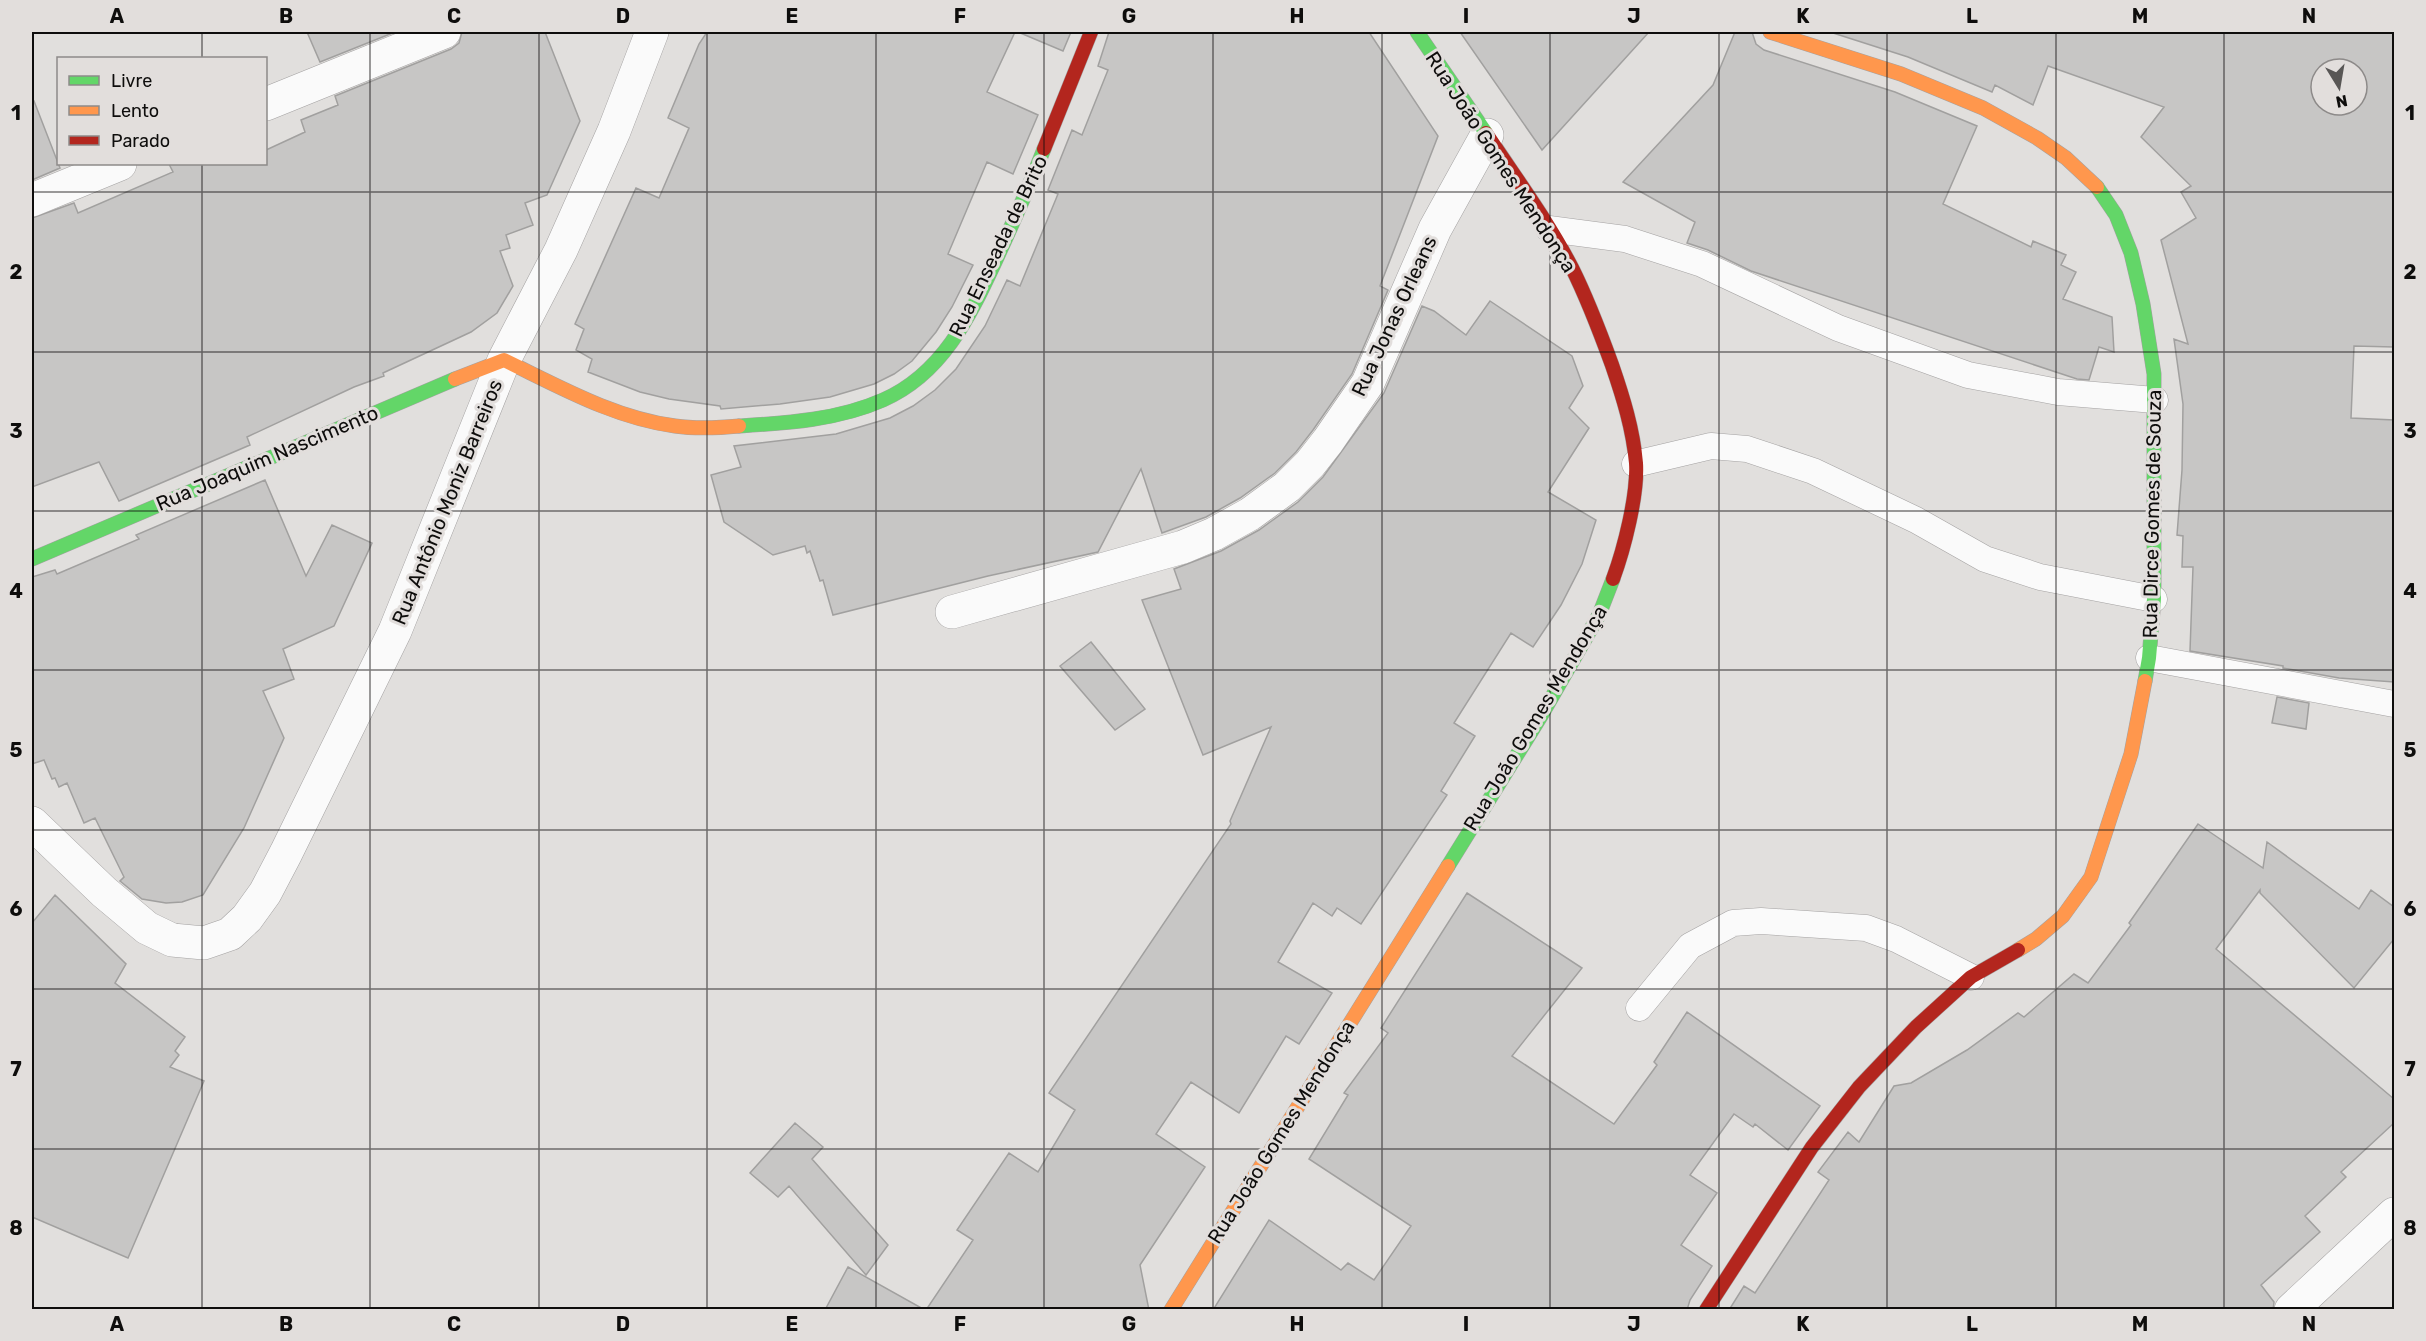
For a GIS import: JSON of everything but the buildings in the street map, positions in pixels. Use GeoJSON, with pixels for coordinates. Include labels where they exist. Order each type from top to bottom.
{"type":"FeatureCollection","features":[{"type":"Feature","properties":{"kind":"street"},"geometry":{"type":"LineString","coordinates":[[267,104],[444,32]]}},
{"type":"Feature","properties":{"kind":"street","name":"Rua Antônio Moniz Barreiros"},"geometry":{"type":"LineString","coordinates":[[32,823],[104,892],[147,928],[172,940],[204,943],[230,934],[247,918],[265,893],[286,853],[395,631],[504,360],[561,250],[614,131],[652,32]]}},
{"type":"Feature","properties":{"kind":"street","name":"Rua Enseada de Brito"},"geometry":{"type":"LineString","coordinates":[[504,360],[616,411],[672,426],[722,428],[791,422],[843,415],[888,399],[920,378],[942,356],[968,318],[1031,182],[1091,32]]}},
{"type":"Feature","properties":{"kind":"street","name":"Rua João Gomes Mendonça"},"geometry":{"type":"LineString","coordinates":[[1171,1310],[1586,640],[1610,591],[1628,529],[1635,464],[1632,432],[1593,313],[1571,266],[1549,229],[1417,32]]}},
{"type":"Feature","properties":{"kind":"street","name":"Rua Dirce Gomes de Souza"},"geometry":{"type":"LineString","coordinates":[[1706,1310],[1812,1148],[1859,1086],[1916,1027],[1971,977],[2036,939],[2063,916],[2091,877],[2131,754],[2149,658],[2154,599],[2154,374],[2145,316],[2131,253],[2116,215],[2097,187],[2066,158],[2037,138],[1983,108],[1901,74],[1770,32]]}},
{"type":"Feature","properties":{"kind":"street","name":"Rua Jonas Orleans"},"geometry":{"type":"LineString","coordinates":[[952,612],[1183,547],[1214,534],[1250,514],[1287,487],[1310,464],[1368,383],[1435,229],[1487,135]]}},
{"type":"Feature","properties":{"kind":"street"},"geometry":{"type":"LineString","coordinates":[[32,200],[118,165]]}},
{"type":"Feature","properties":{"kind":"street","name":"Rua Joaquim Nascimento"},"geometry":{"type":"LineString","coordinates":[[32,559],[422,392],[504,360]]}},
{"type":"Feature","properties":{"kind":"street"},"geometry":{"type":"LineString","coordinates":[[2291,1310],[2394,1214]]}},
{"type":"Feature","properties":{"kind":"lane"},"geometry":{"type":"LineString","coordinates":[[1549,229],[1625,239],[1702,264],[1838,328],[1968,375],[2058,392],[2155,400]]}},
{"type":"Feature","properties":{"kind":"lane"},"geometry":{"type":"LineString","coordinates":[[1635,464],[1711,446],[1747,449],[1813,471],[1916,520],[1985,559],[2040,578],[2154,599]]}},
{"type":"Feature","properties":{"kind":"lane"},"geometry":{"type":"LineString","coordinates":[[2149,658],[2394,704]]}},
{"type":"Feature","properties":{"kind":"lane"},"geometry":{"type":"LineString","coordinates":[[1640,1008],[1690,946],[1733,923],[1761,921],[1866,928],[1896,939],[1971,977]]}},
{"type":"Feature","properties":{"kind":"traffic: fast"},"geometry":{"type":"LineString","coordinates":[[1417,32],[1486,133]]}},
{"type":"Feature","properties":{"kind":"traffic: fast"},"geometry":{"type":"LineString","coordinates":[[739,426],[794,422],[866,407],[904,389],[922,375],[938,360],[975,304],[1044,149]]}},
{"type":"Feature","properties":{"kind":"traffic: fast"},"geometry":{"type":"LineString","coordinates":[[2097,187],[2116,215],[2131,253],[2143,304],[2154,374],[2154,599],[2145,681]]}},
{"type":"Feature","properties":{"kind":"traffic: fast"},"geometry":{"type":"LineString","coordinates":[[32,559],[455,379]]}},
{"type":"Feature","properties":{"kind":"traffic: fast"},"geometry":{"type":"LineString","coordinates":[[1448,866],[1541,716],[1599,615],[1613,579]]}},
{"type":"Feature","properties":{"kind":"traffic: slow"},"geometry":{"type":"LineString","coordinates":[[1770,32],[1901,74],[1983,108],[2037,138],[2066,158],[2097,187]]}},
{"type":"Feature","properties":{"kind":"traffic: slow"},"geometry":{"type":"LineString","coordinates":[[455,379],[504,360],[587,400],[630,416],[683,427],[739,426]]}},
{"type":"Feature","properties":{"kind":"traffic: slow"},"geometry":{"type":"LineString","coordinates":[[2018,950],[2036,939],[2063,916],[2091,877],[2131,754],[2145,681]]}},
{"type":"Feature","properties":{"kind":"traffic: slow"},"geometry":{"type":"LineString","coordinates":[[1171,1310],[1448,866]]}},
{"type":"Feature","properties":{"kind":"traffic: jam"},"geometry":{"type":"LineString","coordinates":[[1044,149],[1091,32]]}},
{"type":"Feature","properties":{"kind":"traffic: jam"},"geometry":{"type":"LineString","coordinates":[[1486,133],[1542,216],[1572,268],[1598,328],[1624,401],[1633,438],[1636,476],[1629,522],[1613,579]]}},
{"type":"Feature","properties":{"kind":"traffic: jam"},"geometry":{"type":"LineString","coordinates":[[1706,1310],[1812,1147],[1859,1087],[1916,1027],[1971,977],[2018,950]]}}]}
